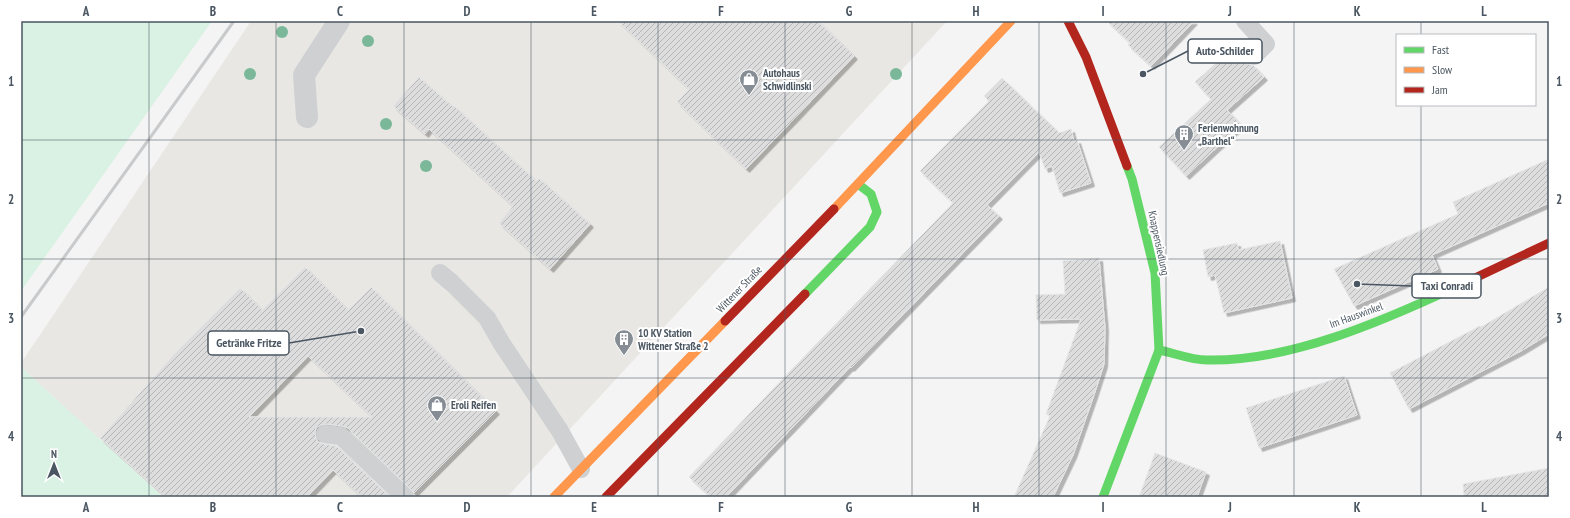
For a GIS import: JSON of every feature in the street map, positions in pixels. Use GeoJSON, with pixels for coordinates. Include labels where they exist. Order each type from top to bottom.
{"type":"FeatureCollection","features":[{"type":"Feature","properties":{"kind":"street"},"geometry":{"type":"LineString","coordinates":[[307,117],[304,75],[339,21]]}},
{"type":"Feature","properties":{"kind":"street","name":"Wittener Straße"},"geometry":{"type":"LineString","coordinates":[[554,497],[858,184],[1011,21]]}},
{"type":"Feature","properties":{"kind":"street","name":"Knappensiedlung"},"geometry":{"type":"LineString","coordinates":[[1068,21],[1086,58],[1132,179],[1155,273],[1159,350],[1103,497]]}},
{"type":"Feature","properties":{"kind":"street"},"geometry":{"type":"LineString","coordinates":[[606,497],[870,227],[877,212],[871,194],[858,184]]}},
{"type":"Feature","properties":{"kind":"street","name":"Im Hauswinkel"},"geometry":{"type":"LineString","coordinates":[[1159,350],[1205,360],[1240,359],[1279,352],[1311,344],[1417,305],[1549,243]]}},
{"type":"Feature","properties":{"kind":"lane"},"geometry":{"type":"LineString","coordinates":[[1245,21],[1266,44],[1254,56]]}},
{"type":"Feature","properties":{"kind":"lane"},"geometry":{"type":"LineString","coordinates":[[440,273],[487,318],[502,344],[560,431],[581,469]]}},
{"type":"Feature","properties":{"kind":"lane"},"geometry":{"type":"LineString","coordinates":[[325,434],[341,436],[405,497]]}},
{"type":"Feature","properties":{"kind":"shaded area"},"geometry":{"type":"Polygon","coordinates":[[[251,21],[947,21],[507,497],[163,497],[21,367],[21,363],[251,21]]]}},
{"type":"Feature","properties":{"kind":"green space"},"geometry":{"type":"Polygon","coordinates":[[[21,21],[212,21],[21,291],[21,21]]]}},
{"type":"Feature","properties":{"kind":"green space"},"geometry":{"type":"Polygon","coordinates":[[[21,367],[163,497],[21,497],[21,367]]]}},
{"type":"Feature","properties":{"kind":"building","name":"Autohaus Schwidlinski"},"geometry":{"type":"Polygon","coordinates":[[[618,21],[818,21],[854,56],[746,169],[677,102],[689,89],[618,21]]]}},
{"type":"Feature","properties":{"kind":"building"},"geometry":{"type":"Polygon","coordinates":[[[1107,21],[1194,21],[1151,66],[1128,45],[1130,43],[1107,21]]]}},
{"type":"Feature","properties":{"kind":"building"},"geometry":{"type":"Polygon","coordinates":[[[1235,46],[1244,55],[1246,63],[1254,66],[1264,77],[1227,110],[1241,125],[1186,176],[1159,147],[1211,99],[1195,82],[1235,46]]]}},
{"type":"Feature","properties":{"kind":"building"},"geometry":{"type":"Polygon","coordinates":[[[419,77],[452,106],[453,105],[536,181],[539,178],[590,224],[550,269],[499,223],[513,206],[429,129],[425,134],[393,106],[419,77]]]}},
{"type":"Feature","properties":{"kind":"building"},"geometry":{"type":"Polygon","coordinates":[[[1002,78],[1059,133],[1071,129],[1074,141],[1077,140],[1091,183],[1060,193],[1052,166],[1045,169],[1039,152],[987,205],[999,216],[851,368],[850,367],[726,497],[711,497],[689,477],[953,203],[920,171],[989,101],[984,96],[1002,78]]]}},
{"type":"Feature","properties":{"kind":"building"},"geometry":{"type":"Polygon","coordinates":[[[1549,159],[1549,203],[1432,255],[1438,269],[1354,306],[1334,269],[1458,214],[1453,202],[1549,159]]]}},
{"type":"Feature","properties":{"kind":"building"},"geometry":{"type":"Polygon","coordinates":[[[1280,241],[1292,298],[1224,313],[1215,275],[1208,277],[1203,250],[1237,243],[1238,250],[1280,241]]]}},
{"type":"Feature","properties":{"kind":"building"},"geometry":{"type":"Polygon","coordinates":[[[1099,258],[1105,328],[1104,364],[1073,455],[1053,497],[1014,497],[1050,416],[1046,414],[1081,319],[1037,320],[1036,295],[1065,294],[1063,261],[1099,258]]]}},
{"type":"Feature","properties":{"kind":"building"},"geometry":{"type":"Polygon","coordinates":[[[305,267],[348,310],[371,287],[496,411],[414,493],[348,428],[326,424],[316,428],[315,433],[318,442],[336,446],[390,497],[362,497],[333,470],[307,497],[166,497],[100,438],[176,352],[240,288],[262,310],[305,267]],[[308,356],[249,417],[372,417],[308,356]]]}},
{"type":"Feature","properties":{"kind":"building"},"geometry":{"type":"Polygon","coordinates":[[[1549,287],[1549,334],[1521,351],[1409,409],[1390,373],[1480,326],[1481,327],[1549,287]]]}},
{"type":"Feature","properties":{"kind":"building"},"geometry":{"type":"Polygon","coordinates":[[[1344,376],[1357,415],[1259,448],[1246,408],[1344,376]]]}},
{"type":"Feature","properties":{"kind":"building"},"geometry":{"type":"Polygon","coordinates":[[[1155,453],[1206,472],[1197,497],[1139,497],[1155,453]]]}},
{"type":"Feature","properties":{"kind":"building"},"geometry":{"type":"Polygon","coordinates":[[[1549,468],[1549,497],[1464,497],[1463,484],[1549,468]]]}},
{"type":"Feature","properties":{"kind":"railway"},"geometry":{"type":"LineString","coordinates":[[21,317],[234,21]]}},
{"type":"Feature","properties":{"kind":"traffic: fast"},"geometry":{"type":"LineString","coordinates":[[1103,497],[1159,350],[1155,273],[1132,179],[1127,166]]}},
{"type":"Feature","properties":{"kind":"traffic: fast"},"geometry":{"type":"LineString","coordinates":[[805,294],[870,227],[877,212],[871,194],[858,184]]}},
{"type":"Feature","properties":{"kind":"traffic: fast"},"geometry":{"type":"LineString","coordinates":[[1159,350],[1201,360],[1238,359],[1270,354],[1303,347],[1367,326],[1456,287]]}},
{"type":"Feature","properties":{"kind":"traffic: slow"},"geometry":{"type":"LineString","coordinates":[[834,209],[1011,21]]}},
{"type":"Feature","properties":{"kind":"traffic: slow"},"geometry":{"type":"LineString","coordinates":[[554,497],[725,321]]}},
{"type":"Feature","properties":{"kind":"traffic: jam"},"geometry":{"type":"LineString","coordinates":[[1068,21],[1086,57],[1127,166]]}},
{"type":"Feature","properties":{"kind":"traffic: jam"},"geometry":{"type":"LineString","coordinates":[[725,321],[834,209]]}},
{"type":"Feature","properties":{"kind":"traffic: jam"},"geometry":{"type":"LineString","coordinates":[[1456,287],[1549,243]]}},
{"type":"Feature","properties":{"kind":"traffic: jam"},"geometry":{"type":"LineString","coordinates":[[606,497],[805,294]]}},
{"type":"Feature","properties":{"kind":"place","name":"Auto-Schilder"},"geometry":{"type":"Point","coordinates":[1143,74]}},
{"type":"Feature","properties":{"kind":"place","name":"Autohaus Schwidlinski"},"geometry":{"type":"Point","coordinates":[749,96]}},
{"type":"Feature","properties":{"kind":"place","name":"Ferienwohnung „Barthel“"},"geometry":{"type":"Point","coordinates":[1184,151]}},
{"type":"Feature","properties":{"kind":"place","name":"Taxi Conradi"},"geometry":{"type":"Point","coordinates":[1357,284]}},
{"type":"Feature","properties":{"kind":"place","name":"Getränke Fritze"},"geometry":{"type":"Point","coordinates":[361,331]}},
{"type":"Feature","properties":{"kind":"place","name":"10 KV Station Wittener Straße 2"},"geometry":{"type":"Point","coordinates":[624,356]}},
{"type":"Feature","properties":{"kind":"place","name":"Eroli Reifen"},"geometry":{"type":"Point","coordinates":[437,422]}}]}
